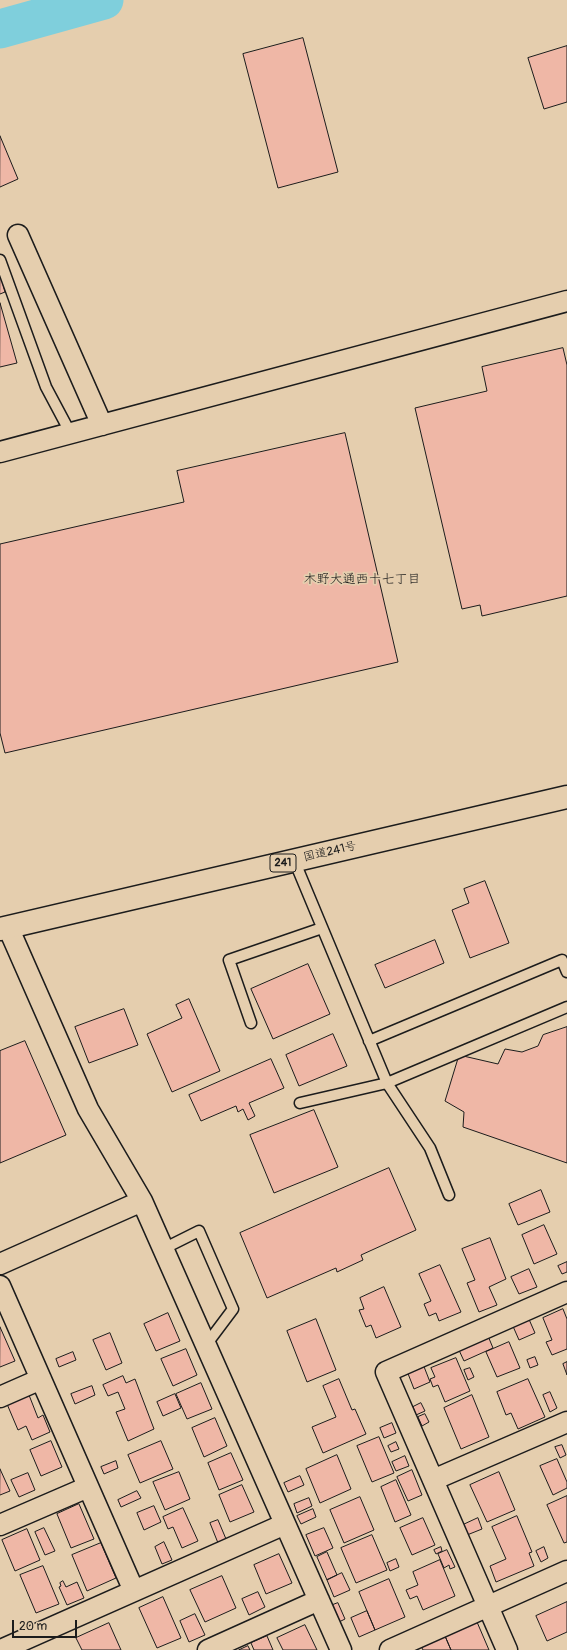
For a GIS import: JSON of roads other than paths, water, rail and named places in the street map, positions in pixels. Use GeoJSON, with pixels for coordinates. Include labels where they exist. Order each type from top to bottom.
{"type":"FeatureCollection","features":[{"type":"Feature","properties":{"kind":"highway","name":"国道241号"},"geometry":{"type":"LineString","coordinates":[[4,928],[567,796]]}},
{"type":"Feature","properties":{"kind":"street"},"geometry":{"type":"LineString","coordinates":[[18,235],[102,425]]}},
{"type":"Feature","properties":{"kind":"street"},"geometry":{"type":"LineString","coordinates":[[0,452],[567,301]]}},
{"type":"Feature","properties":{"kind":"street"},"geometry":{"type":"LineString","coordinates":[[4,928],[88,1109],[142,1201],[341,1650]]}},
{"type":"Feature","properties":{"kind":"street"},"geometry":{"type":"LineString","coordinates":[[0,1264],[142,1201]]}},
{"type":"Feature","properties":{"kind":"street"},"geometry":{"type":"LineString","coordinates":[[0,1286],[134,1591]]}},
{"type":"Feature","properties":{"kind":"street"},"geometry":{"type":"LineString","coordinates":[[507,1650],[386,1372],[567,1292]]}},
{"type":"Feature","properties":{"kind":"street"},"geometry":{"type":"LineString","coordinates":[[0,1397],[41,1379]]}},
{"type":"Feature","properties":{"kind":"street"},"geometry":{"type":"LineString","coordinates":[[433,1480],[567,1422]]}},
{"type":"Feature","properties":{"kind":"street"},"geometry":{"type":"LineString","coordinates":[[0,1525],[88,1487]]}},
{"type":"Feature","properties":{"kind":"street"},"geometry":{"type":"LineString","coordinates":[[1,1650],[285,1524]]}},
{"type":"Feature","properties":{"kind":"street"},"geometry":{"type":"LineString","coordinates":[[390,1650],[567,1571]]}},
{"type":"Feature","properties":{"kind":"street"},"geometry":{"type":"LineString","coordinates":[[208,1650],[319,1600]]}},
{"type":"Feature","properties":{"kind":"lane"},"geometry":{"type":"LineString","coordinates":[[0,260],[46,387],[71,434]]}},
{"type":"Feature","properties":{"kind":"lane"},"geometry":{"type":"LineString","coordinates":[[294,860],[387,1083],[430,1148],[449,1195]]}},
{"type":"Feature","properties":{"kind":"lane"},"geometry":{"type":"LineString","coordinates":[[251,1023],[229,960],[322,928]]}},
{"type":"Feature","properties":{"kind":"lane"},"geometry":{"type":"LineString","coordinates":[[369,1041],[562,960],[567,972]]}},
{"type":"Feature","properties":{"kind":"lane"},"geometry":{"type":"LineString","coordinates":[[300,1103],[387,1083],[567,1007]]}},
{"type":"Feature","properties":{"kind":"lane"},"geometry":{"type":"LineString","coordinates":[[163,1249],[199,1231],[233,1309],[206,1345]]}},
{"type":"Feature","properties":{"kind":"waterway"},"geometry":{"type":"LineString","coordinates":[[0,29],[104,0]]}},
{"type":"Feature","properties":{"kind":"district","name":"木野大通西十七丁目"},"geometry":{"type":"Point","coordinates":[362,580]}}]}
